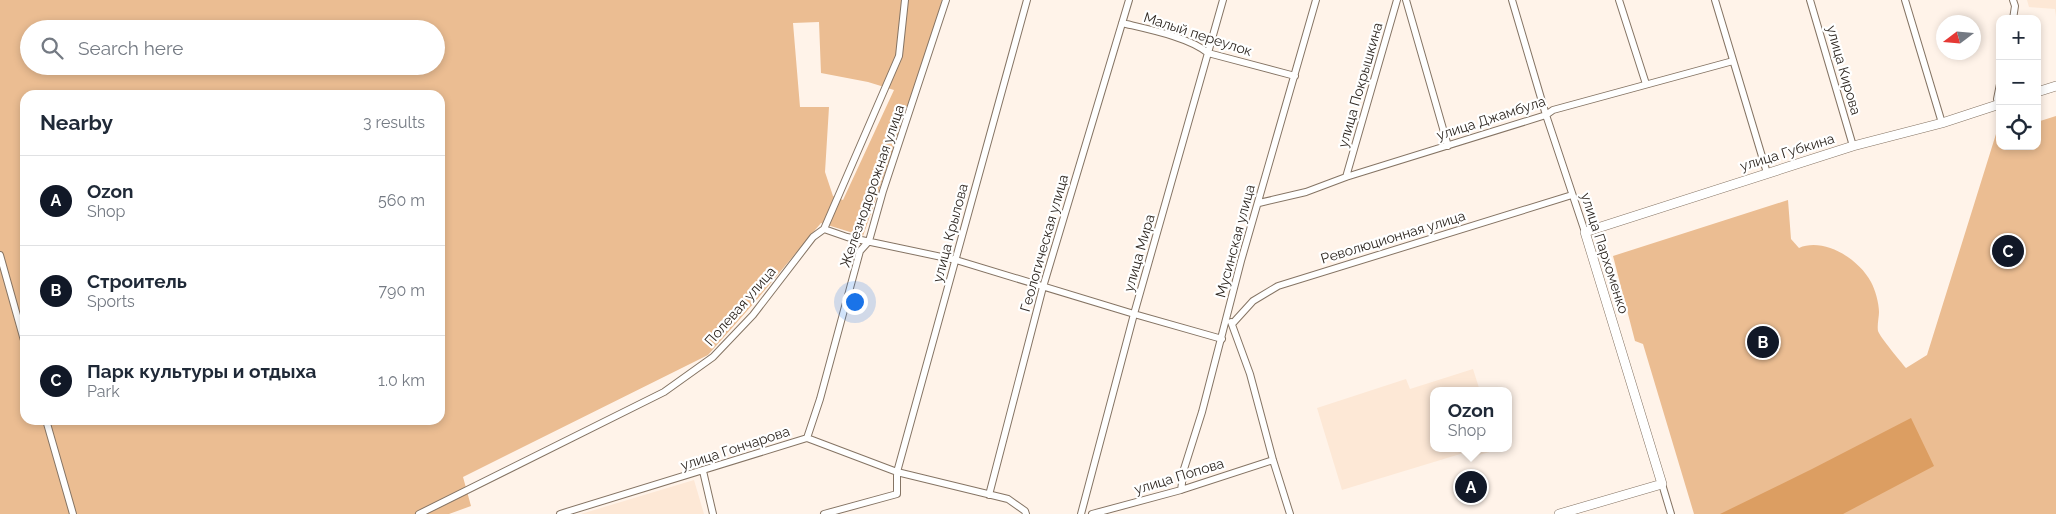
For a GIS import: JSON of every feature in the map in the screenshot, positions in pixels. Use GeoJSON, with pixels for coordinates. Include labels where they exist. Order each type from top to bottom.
{"type":"FeatureCollection","features":[{"type":"Feature","properties":{"kind":"street","name":"Полевая улица"},"geometry":{"type":"LineString","coordinates":[[419,514],[664,392],[713,356],[752,315],[813,237],[824,229],[899,56],[904,0]]}},
{"type":"Feature","properties":{"kind":"street","name":"Железнодорожная улица"},"geometry":{"type":"LineString","coordinates":[[807,438],[820,399],[860,251],[869,241],[883,191],[946,0]]}},
{"type":"Feature","properties":{"kind":"street","name":"улица Крылова"},"geometry":{"type":"LineString","coordinates":[[824,514],[897,494],[897,472],[1027,0]]}},
{"type":"Feature","properties":{"kind":"street","name":"Геологическая улица"},"geometry":{"type":"LineString","coordinates":[[988,495],[1043,288],[1129,0]]}},
{"type":"Feature","properties":{"kind":"street","name":"улица Мира"},"geometry":{"type":"LineString","coordinates":[[1081,514],[1134,314],[1223,0]]}},
{"type":"Feature","properties":{"kind":"street","name":"Мусинская улица"},"geometry":{"type":"LineString","coordinates":[[1181,490],[1184,469],[1222,338],[1230,322],[1241,262],[1259,203],[1276,134],[1295,76],[1316,0]]}},
{"type":"Feature","properties":{"kind":"street","name":"улица Покрышкина"},"geometry":{"type":"LineString","coordinates":[[1346,177],[1397,0]]}},
{"type":"Feature","properties":{"kind":"street"},"geometry":{"type":"LineString","coordinates":[[1406,0],[1448,146]]}},
{"type":"Feature","properties":{"kind":"street","name":"улица Пархоменко"},"geometry":{"type":"LineString","coordinates":[[1512,0],[1546,115],[1585,232],[1671,514]]}},
{"type":"Feature","properties":{"kind":"street"},"geometry":{"type":"LineString","coordinates":[[1619,0],[1646,84]]}},
{"type":"Feature","properties":{"kind":"street"},"geometry":{"type":"LineString","coordinates":[[1715,0],[1767,173]]}},
{"type":"Feature","properties":{"kind":"street","name":"улица Кирова"},"geometry":{"type":"LineString","coordinates":[[1810,0],[1853,146]]}},
{"type":"Feature","properties":{"kind":"street"},"geometry":{"type":"LineString","coordinates":[[1905,0],[1942,123]]}},
{"type":"Feature","properties":{"kind":"street"},"geometry":{"type":"LineString","coordinates":[[2013,0],[2013,15]]}},
{"type":"Feature","properties":{"kind":"street","name":"Малый переулок"},"geometry":{"type":"LineString","coordinates":[[1122,23],[1158,32],[1200,47],[1208,53],[1295,76]]}},
{"type":"Feature","properties":{"kind":"street","name":"улица Джамбула"},"geometry":{"type":"LineString","coordinates":[[1259,203],[1306,192],[1346,177],[1546,115],[1553,110],[1733,61]]}},
{"type":"Feature","properties":{"kind":"street"},"geometry":{"type":"LineString","coordinates":[[2041,91],[2056,86]]}},
{"type":"Feature","properties":{"kind":"street","name":"улица Губкина"},"geometry":{"type":"LineString","coordinates":[[1585,232],[1853,146],[1942,123],[1996,106]]}},
{"type":"Feature","properties":{"kind":"street","name":"Революционная улица"},"geometry":{"type":"LineString","coordinates":[[1230,322],[1253,301],[1278,286],[1572,195]]}},
{"type":"Feature","properties":{"kind":"street"},"geometry":{"type":"LineString","coordinates":[[824,229],[847,237],[956,260],[1043,288],[1222,338]]}},
{"type":"Feature","properties":{"kind":"street"},"geometry":{"type":"LineString","coordinates":[[0,255],[20,326]]}},
{"type":"Feature","properties":{"kind":"street"},"geometry":{"type":"LineString","coordinates":[[1230,322],[1250,374],[1273,460],[1290,514]]}},
{"type":"Feature","properties":{"kind":"street"},"geometry":{"type":"LineString","coordinates":[[47,425],[73,514]]}},
{"type":"Feature","properties":{"kind":"street","name":"улица Гончарова"},"geometry":{"type":"LineString","coordinates":[[560,514],[807,438],[897,472],[1008,499],[1025,511],[1026,514]]}},
{"type":"Feature","properties":{"kind":"street","name":"улица Попова"},"geometry":{"type":"LineString","coordinates":[[1092,514],[1181,490],[1273,460]]}},
{"type":"Feature","properties":{"kind":"street"},"geometry":{"type":"LineString","coordinates":[[703,471],[713,514]]}},
{"type":"Feature","properties":{"kind":"street"},"geometry":{"type":"LineString","coordinates":[[1559,514],[1662,484]]}},
{"type":"Feature","properties":{"kind":"shaded area"},"geometry":{"type":"Polygon","coordinates":[[[0,0],[942,0],[930,43],[863,236],[821,223],[708,355],[463,477],[471,506],[449,514],[0,514],[0,0]],[[819,22],[793,23],[800,107],[829,107],[825,172],[833,196],[843,200],[894,90],[868,82],[821,73],[819,22]]]}},
{"type":"Feature","properties":{"kind":"shaded area"},"geometry":{"type":"Polygon","coordinates":[[[2027,0],[2056,0],[2056,17],[2055,9],[2029,7],[2027,0]]]}},
{"type":"Feature","properties":{"kind":"shaded area"},"geometry":{"type":"Polygon","coordinates":[[[2056,116],[2056,514],[1694,514],[1643,344],[1635,341],[1613,256],[1788,200],[1791,239],[1799,248],[1819,245],[1830,248],[1850,258],[1865,273],[1878,300],[1878,331],[1906,368],[1927,355],[1996,134],[1996,150],[2041,150],[2041,121],[2056,116]]]}},
{"type":"Feature","properties":{"kind":"shaded area"},"geometry":{"type":"Polygon","coordinates":[[[1473,369],[1479,387],[1430,387],[1430,452],[1467,452],[1342,490],[1317,408],[1406,379],[1410,389],[1473,369]]]}},
{"type":"Feature","properties":{"kind":"shaded area"},"geometry":{"type":"Polygon","coordinates":[[[1911,418],[1934,466],[1843,514],[1720,514],[1812,469],[1911,418]]]}},
{"type":"Feature","properties":{"kind":"shaded area"},"geometry":{"type":"Polygon","coordinates":[[[1470,452],[1490,452],[1472,457],[1470,452]]]}},
{"type":"Feature","properties":{"kind":"shaded area"},"geometry":{"type":"Polygon","coordinates":[[[694,480],[704,514],[581,514],[694,480]]]}},
{"type":"Feature","properties":{"kind":"place","name":"Парк культуры и отдыха"},"geometry":{"type":"Point","coordinates":[2008,251]}},
{"type":"Feature","properties":{"kind":"place","name":"Строитель"},"geometry":{"type":"Point","coordinates":[1763,342]}},
{"type":"Feature","properties":{"kind":"place","name":"Ozon"},"geometry":{"type":"Point","coordinates":[1471,487]}}]}
